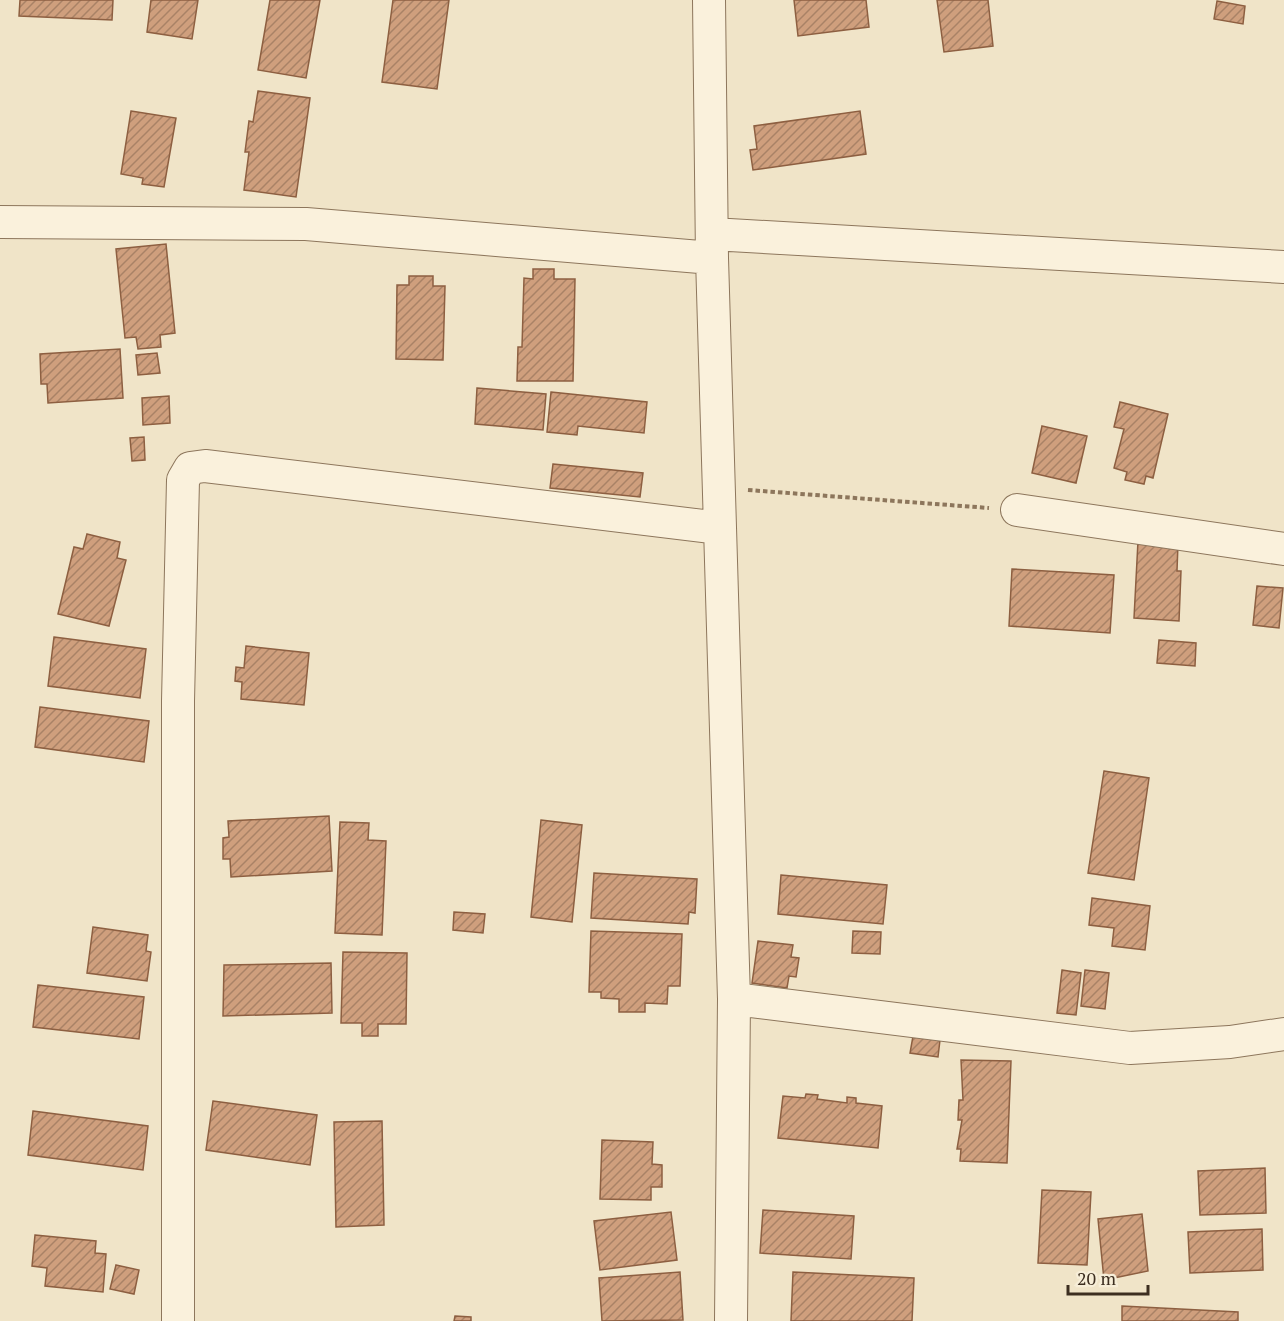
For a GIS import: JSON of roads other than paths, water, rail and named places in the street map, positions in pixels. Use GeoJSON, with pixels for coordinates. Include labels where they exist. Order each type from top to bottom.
{"type":"FeatureCollection","features":[{"type":"Feature","properties":{"kind":"street"},"geometry":{"type":"LineString","coordinates":[[709,0],[712,246],[734,999],[731,1321]]}},
{"type":"Feature","properties":{"kind":"street"},"geometry":{"type":"LineString","coordinates":[[0,222],[306,224],[712,246],[1284,267]]}},
{"type":"Feature","properties":{"kind":"street"},"geometry":{"type":"LineString","coordinates":[[178,1321],[178,700],[183,480],[190,468],[205,466],[345,481],[720,528]]}},
{"type":"Feature","properties":{"kind":"street"},"geometry":{"type":"LineString","coordinates":[[1017,510],[1284,549]]}},
{"type":"Feature","properties":{"kind":"street"},"geometry":{"type":"LineString","coordinates":[[734,999],[1130,1048],[1230,1042],[1284,1034]]}}]}
